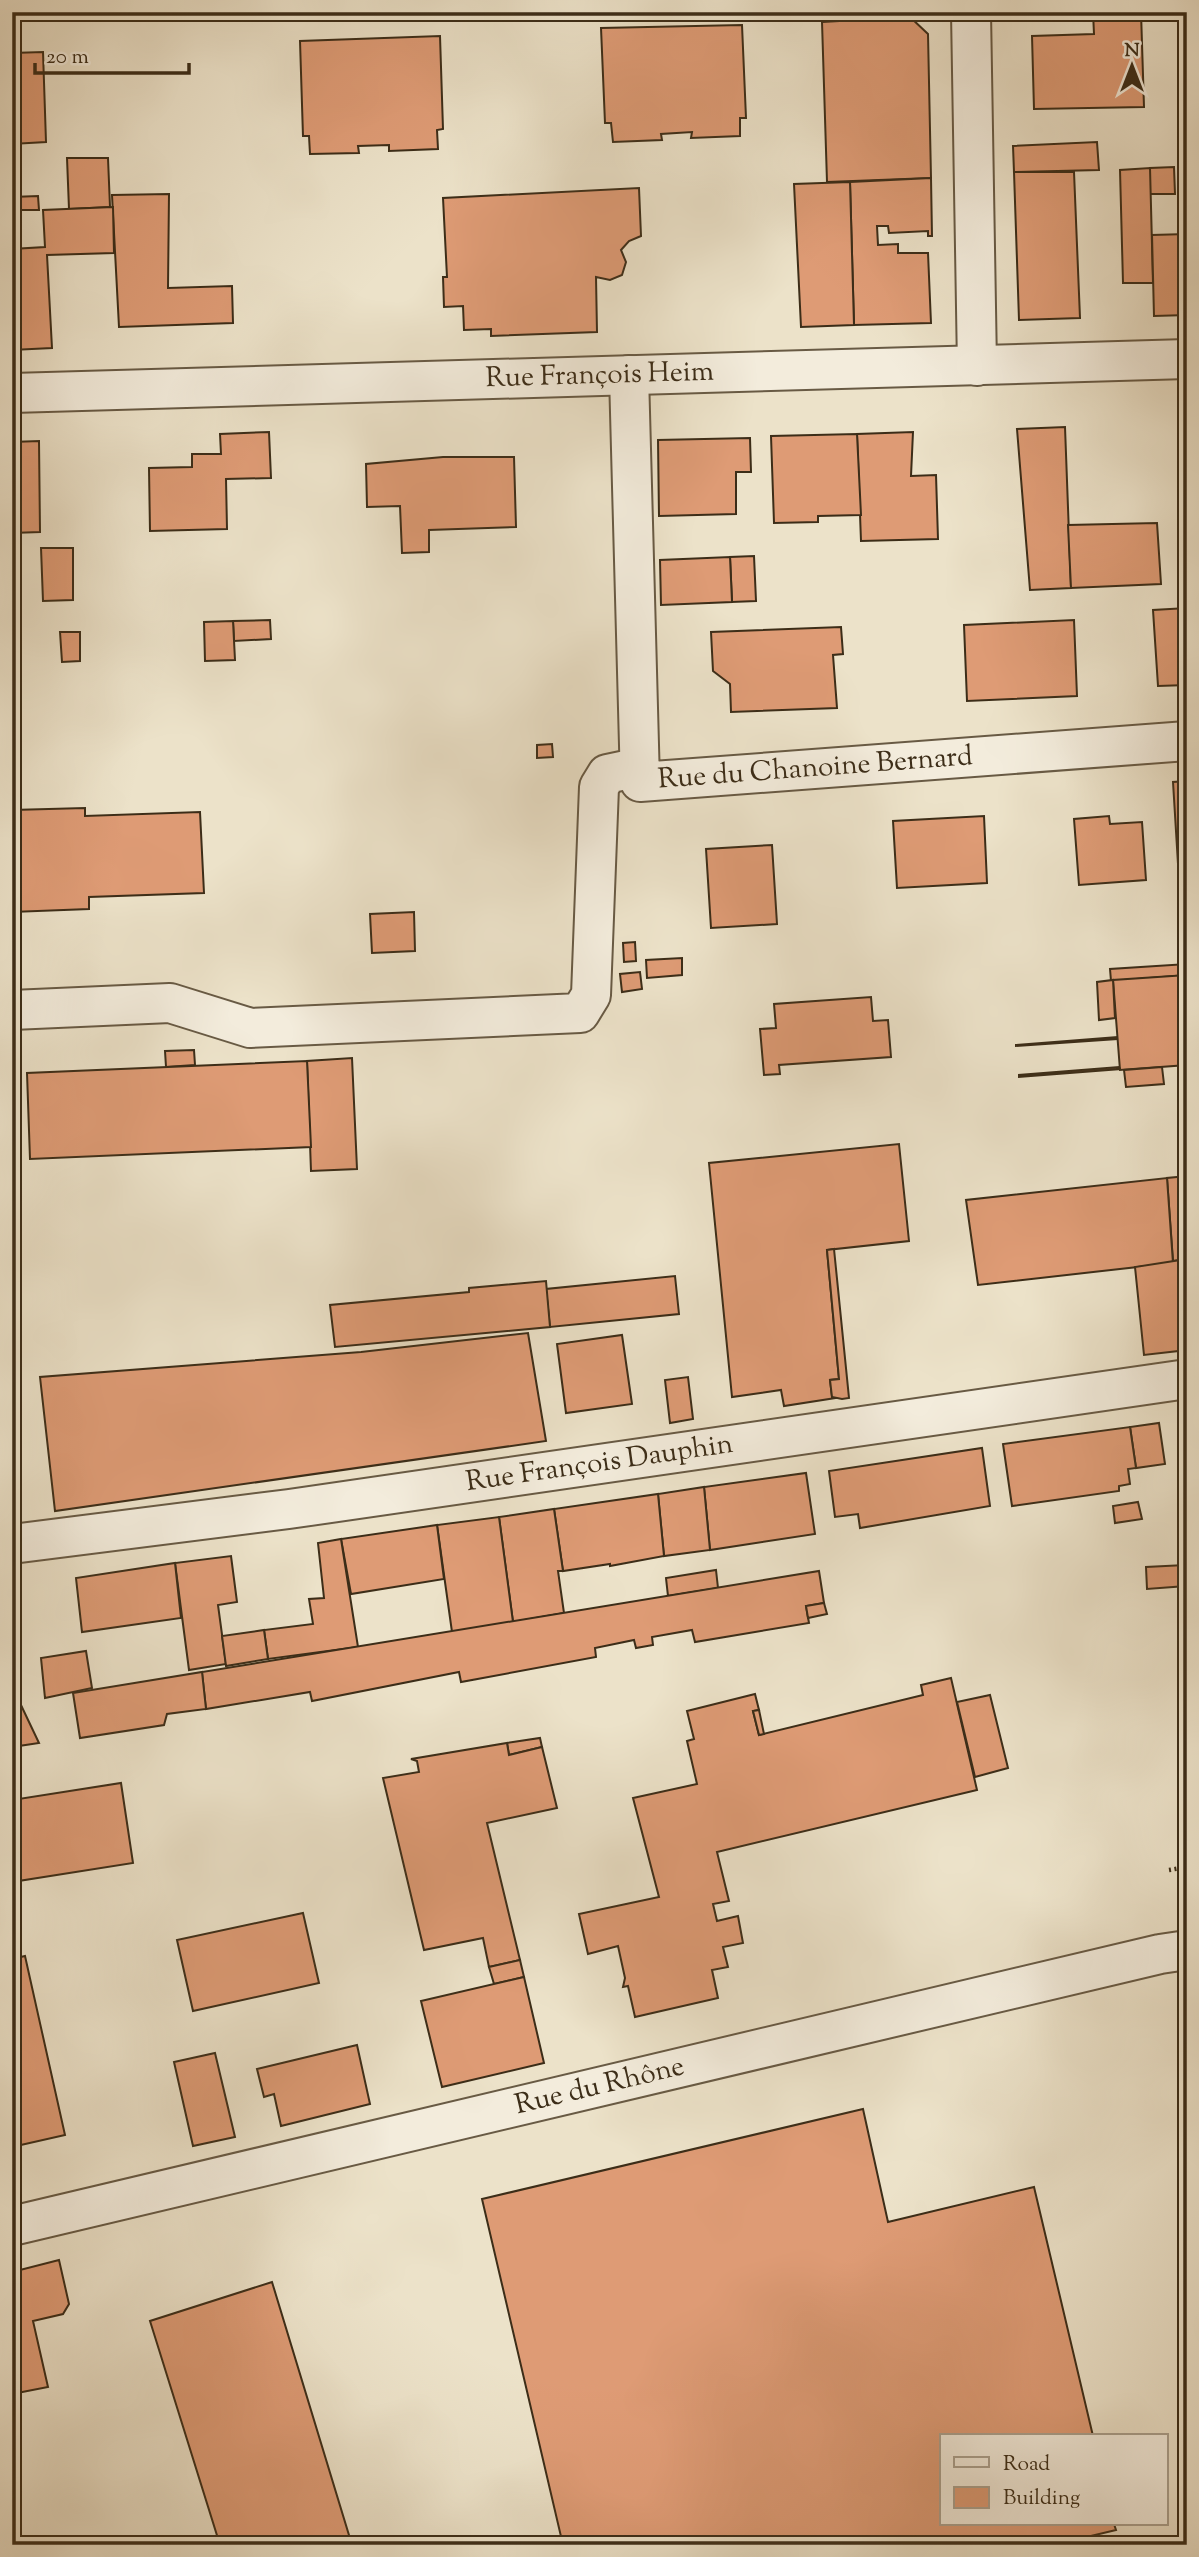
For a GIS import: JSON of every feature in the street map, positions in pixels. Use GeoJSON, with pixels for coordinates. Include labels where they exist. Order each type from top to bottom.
{"type":"FeatureCollection","features":[{"type":"Feature","properties":{"kind":"street"},"geometry":{"type":"LineString","coordinates":[[971,12],[978,366]]}},
{"type":"Feature","properties":{"kind":"street","name":"Rue François Heim"},"geometry":{"type":"LineString","coordinates":[[12,393],[1187,359]]}},
{"type":"Feature","properties":{"kind":"street","name":"Rue du Chanoine Bernard"},"geometry":{"type":"LineString","coordinates":[[629,375],[640,782],[1187,741]]}},
{"type":"Feature","properties":{"kind":"street"},"geometry":{"type":"LineString","coordinates":[[12,1010],[170,1003],[250,1027],[580,1013],[591,995],[599,787],[607,774],[640,767]]}},
{"type":"Feature","properties":{"kind":"street","name":"Rue François Dauphin"},"geometry":{"type":"LineString","coordinates":[[12,1544],[303,1507],[1187,1379]]}},
{"type":"Feature","properties":{"kind":"street","name":"Rue du Rhône"},"geometry":{"type":"LineString","coordinates":[[12,2226],[1120,1963],[1187,1950]]}},
{"type":"Feature","properties":{"kind":"path"},"geometry":{"type":"LineString","coordinates":[[1169,1870],[1187,1867]]}},
{"type":"Feature","properties":{"kind":"building"},"geometry":{"type":"Polygon","coordinates":[[[1093,12],[1141,12],[1144,107],[1034,109],[1032,36],[1094,34],[1093,12]]]}},
{"type":"Feature","properties":{"kind":"building"},"geometry":{"type":"Polygon","coordinates":[[[910,17],[928,34],[931,178],[827,182],[822,22],[910,17]]]}},
{"type":"Feature","properties":{"kind":"building"},"geometry":{"type":"Polygon","coordinates":[[[742,25],[746,118],[740,118],[740,136],[691,138],[692,132],[661,134],[662,140],[613,142],[611,123],[605,123],[601,28],[742,25]]]}},
{"type":"Feature","properties":{"kind":"building"},"geometry":{"type":"Polygon","coordinates":[[[440,36],[443,129],[437,130],[438,149],[389,151],[389,145],[358,146],[359,153],[310,154],[309,136],[303,136],[300,41],[440,36]]]}},
{"type":"Feature","properties":{"kind":"building"},"geometry":{"type":"Polygon","coordinates":[[[43,52],[46,142],[12,144],[12,53],[43,52]]]}},
{"type":"Feature","properties":{"kind":"building"},"geometry":{"type":"Polygon","coordinates":[[[1097,142],[1099,170],[1014,172],[1013,146],[1097,142]]]}},
{"type":"Feature","properties":{"kind":"building"},"geometry":{"type":"Polygon","coordinates":[[[67,158],[108,158],[110,207],[69,209],[67,158]]]}},
{"type":"Feature","properties":{"kind":"building"},"geometry":{"type":"Polygon","coordinates":[[[1174,167],[1175,194],[1150,194],[1150,168],[1174,167]]]}},
{"type":"Feature","properties":{"kind":"building"},"geometry":{"type":"Polygon","coordinates":[[[1150,168],[1153,283],[1123,283],[1120,170],[1150,168]]]}},
{"type":"Feature","properties":{"kind":"building"},"geometry":{"type":"Polygon","coordinates":[[[1014,172],[1074,172],[1080,318],[1019,320],[1014,172]]]}},
{"type":"Feature","properties":{"kind":"building"},"geometry":{"type":"Polygon","coordinates":[[[931,178],[932,236],[928,236],[928,231],[889,233],[888,226],[877,226],[878,245],[898,244],[898,253],[928,253],[931,323],[854,325],[850,182],[931,178]]]}},
{"type":"Feature","properties":{"kind":"building"},"geometry":{"type":"Polygon","coordinates":[[[850,182],[854,325],[801,327],[794,184],[850,182]]]}},
{"type":"Feature","properties":{"kind":"building"},"geometry":{"type":"Polygon","coordinates":[[[639,188],[641,236],[629,241],[621,250],[626,262],[622,275],[610,280],[596,277],[597,332],[491,336],[491,329],[464,330],[463,306],[444,307],[443,277],[447,277],[443,198],[639,188]]]}},
{"type":"Feature","properties":{"kind":"building"},"geometry":{"type":"Polygon","coordinates":[[[169,194],[168,288],[232,286],[233,323],[119,327],[112,195],[169,194]]]}},
{"type":"Feature","properties":{"kind":"building"},"geometry":{"type":"Polygon","coordinates":[[[38,196],[39,210],[12,210],[12,197],[38,196]]]}},
{"type":"Feature","properties":{"kind":"building"},"geometry":{"type":"Polygon","coordinates":[[[113,207],[114,253],[47,255],[52,348],[12,350],[12,249],[45,247],[43,210],[113,207]]]}},
{"type":"Feature","properties":{"kind":"building"},"geometry":{"type":"Polygon","coordinates":[[[1187,234],[1187,315],[1154,316],[1152,235],[1187,234]]]}},
{"type":"Feature","properties":{"kind":"building"},"geometry":{"type":"Polygon","coordinates":[[[1181,404],[1187,404],[1187,482],[1183,482],[1181,404]]]}},
{"type":"Feature","properties":{"kind":"building"},"geometry":{"type":"Polygon","coordinates":[[[1065,427],[1071,588],[1030,590],[1017,429],[1065,427]]]}},
{"type":"Feature","properties":{"kind":"building"},"geometry":{"type":"Polygon","coordinates":[[[269,432],[271,478],[226,479],[227,529],[150,531],[149,468],[192,467],[192,454],[221,454],[220,434],[269,432]]]}},
{"type":"Feature","properties":{"kind":"building"},"geometry":{"type":"Polygon","coordinates":[[[913,432],[911,476],[936,475],[938,539],[861,541],[857,434],[913,432]]]}},
{"type":"Feature","properties":{"kind":"building"},"geometry":{"type":"Polygon","coordinates":[[[857,434],[861,515],[818,516],[818,522],[774,523],[771,436],[857,434]]]}},
{"type":"Feature","properties":{"kind":"building"},"geometry":{"type":"Polygon","coordinates":[[[750,438],[751,472],[736,472],[736,514],[659,516],[658,440],[750,438]]]}},
{"type":"Feature","properties":{"kind":"building"},"geometry":{"type":"Polygon","coordinates":[[[39,441],[40,532],[12,533],[12,442],[39,441]]]}},
{"type":"Feature","properties":{"kind":"building"},"geometry":{"type":"Polygon","coordinates":[[[443,457],[514,457],[516,527],[429,530],[429,552],[402,553],[400,506],[367,507],[366,464],[443,457]]]}},
{"type":"Feature","properties":{"kind":"building"},"geometry":{"type":"Polygon","coordinates":[[[1157,523],[1161,584],[1071,588],[1068,525],[1157,523]]]}},
{"type":"Feature","properties":{"kind":"building"},"geometry":{"type":"Polygon","coordinates":[[[41,548],[73,548],[73,600],[43,601],[41,548]]]}},
{"type":"Feature","properties":{"kind":"building"},"geometry":{"type":"Polygon","coordinates":[[[754,556],[756,601],[732,602],[730,557],[754,556]]]}},
{"type":"Feature","properties":{"kind":"building"},"geometry":{"type":"Polygon","coordinates":[[[730,557],[732,602],[661,605],[660,560],[730,557]]]}},
{"type":"Feature","properties":{"kind":"building"},"geometry":{"type":"Polygon","coordinates":[[[1187,608],[1187,685],[1158,686],[1153,610],[1187,608]]]}},
{"type":"Feature","properties":{"kind":"building"},"geometry":{"type":"Polygon","coordinates":[[[270,620],[271,639],[234,641],[233,621],[270,620]]]}},
{"type":"Feature","properties":{"kind":"building"},"geometry":{"type":"Polygon","coordinates":[[[1074,620],[1077,696],[967,701],[964,625],[1074,620]]]}},
{"type":"Feature","properties":{"kind":"building"},"geometry":{"type":"Polygon","coordinates":[[[233,621],[235,660],[205,661],[204,622],[233,621]]]}},
{"type":"Feature","properties":{"kind":"building"},"geometry":{"type":"Polygon","coordinates":[[[841,627],[843,654],[833,655],[837,708],[731,712],[730,684],[713,671],[711,632],[841,627]]]}},
{"type":"Feature","properties":{"kind":"building"},"geometry":{"type":"Polygon","coordinates":[[[60,632],[80,632],[80,661],[62,662],[60,632]]]}},
{"type":"Feature","properties":{"kind":"building"},"geometry":{"type":"Polygon","coordinates":[[[552,744],[553,757],[537,758],[537,745],[552,744]]]}},
{"type":"Feature","properties":{"kind":"building"},"geometry":{"type":"Polygon","coordinates":[[[1187,781],[1187,913],[1181,913],[1173,782],[1187,781]]]}},
{"type":"Feature","properties":{"kind":"building"},"geometry":{"type":"Polygon","coordinates":[[[85,808],[85,816],[200,812],[204,893],[89,897],[89,909],[12,912],[12,810],[85,808]]]}},
{"type":"Feature","properties":{"kind":"building"},"geometry":{"type":"Polygon","coordinates":[[[984,816],[987,883],[897,888],[893,821],[984,816]]]}},
{"type":"Feature","properties":{"kind":"building"},"geometry":{"type":"Polygon","coordinates":[[[1109,816],[1110,824],[1142,822],[1146,880],[1079,885],[1074,819],[1109,816]]]}},
{"type":"Feature","properties":{"kind":"building"},"geometry":{"type":"Polygon","coordinates":[[[772,845],[777,924],[711,928],[706,849],[772,845]]]}},
{"type":"Feature","properties":{"kind":"building"},"geometry":{"type":"Polygon","coordinates":[[[414,912],[415,951],[372,953],[370,914],[414,912]]]}},
{"type":"Feature","properties":{"kind":"building"},"geometry":{"type":"Polygon","coordinates":[[[635,942],[636,961],[624,962],[623,943],[635,942]]]}},
{"type":"Feature","properties":{"kind":"building"},"geometry":{"type":"Polygon","coordinates":[[[682,958],[682,975],[647,978],[646,960],[682,958]]]}},
{"type":"Feature","properties":{"kind":"building"},"geometry":{"type":"Polygon","coordinates":[[[1187,964],[1187,975],[1111,981],[1110,969],[1187,964]]]}},
{"type":"Feature","properties":{"kind":"building"},"geometry":{"type":"Polygon","coordinates":[[[640,972],[642,989],[622,992],[620,974],[640,972]]]}},
{"type":"Feature","properties":{"kind":"building"},"geometry":{"type":"Polygon","coordinates":[[[1187,975],[1187,1065],[1120,1070],[1113,980],[1187,975]]]}},
{"type":"Feature","properties":{"kind":"building"},"geometry":{"type":"Polygon","coordinates":[[[1113,980],[1115,1018],[1099,1020],[1097,982],[1113,980]]]}},
{"type":"Feature","properties":{"kind":"building"},"geometry":{"type":"Polygon","coordinates":[[[871,997],[873,1021],[888,1020],[891,1057],[779,1065],[780,1074],[764,1075],[760,1029],[776,1028],[774,1004],[871,997]]]}},
{"type":"Feature","properties":{"kind":"building"},"geometry":{"type":"Polygon","coordinates":[[[1117,1039],[1016,1046],[1016,1045],[1117,1039]]]}},
{"type":"Feature","properties":{"kind":"building"},"geometry":{"type":"Polygon","coordinates":[[[194,1050],[195,1065],[166,1067],[165,1051],[194,1050]]]}},
{"type":"Feature","properties":{"kind":"building"},"geometry":{"type":"Polygon","coordinates":[[[352,1058],[357,1169],[311,1171],[307,1061],[352,1058]]]}},
{"type":"Feature","properties":{"kind":"building"},"geometry":{"type":"Polygon","coordinates":[[[307,1061],[311,1147],[30,1159],[27,1073],[307,1061]]]}},
{"type":"Feature","properties":{"kind":"building"},"geometry":{"type":"Polygon","coordinates":[[[1162,1067],[1164,1084],[1126,1087],[1124,1070],[1162,1067]]]}},
{"type":"Feature","properties":{"kind":"building"},"geometry":{"type":"Polygon","coordinates":[[[1120,1069],[1019,1077],[1019,1075],[1120,1069]]]}},
{"type":"Feature","properties":{"kind":"building"},"geometry":{"type":"Polygon","coordinates":[[[899,1144],[909,1241],[827,1250],[839,1379],[830,1380],[832,1397],[842,1397],[784,1406],[781,1390],[732,1397],[709,1163],[899,1144]]]}},
{"type":"Feature","properties":{"kind":"building"},"geometry":{"type":"Polygon","coordinates":[[[1187,1176],[1187,1259],[1173,1261],[1167,1178],[1187,1176]]]}},
{"type":"Feature","properties":{"kind":"building"},"geometry":{"type":"Polygon","coordinates":[[[1167,1178],[1173,1263],[978,1285],[966,1200],[1167,1178]]]}},
{"type":"Feature","properties":{"kind":"building"},"geometry":{"type":"Polygon","coordinates":[[[834,1249],[849,1398],[842,1399],[832,1397],[830,1380],[839,1379],[827,1250],[834,1249]]]}},
{"type":"Feature","properties":{"kind":"building"},"geometry":{"type":"Polygon","coordinates":[[[1187,1259],[1187,1350],[1144,1355],[1135,1267],[1187,1259]]]}},
{"type":"Feature","properties":{"kind":"building"},"geometry":{"type":"Polygon","coordinates":[[[675,1276],[679,1314],[550,1327],[546,1289],[675,1276]]]}},
{"type":"Feature","properties":{"kind":"building"},"geometry":{"type":"Polygon","coordinates":[[[546,1281],[550,1327],[335,1347],[330,1305],[469,1292],[469,1288],[546,1281]]]}},
{"type":"Feature","properties":{"kind":"building"},"geometry":{"type":"Polygon","coordinates":[[[528,1333],[546,1441],[55,1511],[40,1377],[361,1352],[528,1333]]]}},
{"type":"Feature","properties":{"kind":"building"},"geometry":{"type":"Polygon","coordinates":[[[622,1335],[632,1404],[566,1413],[557,1344],[622,1335]]]}},
{"type":"Feature","properties":{"kind":"building"},"geometry":{"type":"Polygon","coordinates":[[[688,1377],[693,1419],[670,1423],[665,1380],[688,1377]]]}},
{"type":"Feature","properties":{"kind":"building"},"geometry":{"type":"Polygon","coordinates":[[[1159,1423],[1165,1464],[1136,1468],[1130,1427],[1159,1423]]]}},
{"type":"Feature","properties":{"kind":"building"},"geometry":{"type":"Polygon","coordinates":[[[1130,1427],[1136,1468],[1128,1469],[1130,1484],[1119,1486],[1119,1491],[1012,1506],[1003,1444],[1130,1427]]]}},
{"type":"Feature","properties":{"kind":"building"},"geometry":{"type":"Polygon","coordinates":[[[982,1448],[990,1506],[860,1528],[858,1514],[835,1517],[829,1471],[982,1448]]]}},
{"type":"Feature","properties":{"kind":"building"},"geometry":{"type":"Polygon","coordinates":[[[806,1473],[815,1534],[710,1550],[704,1487],[806,1473]]]}},
{"type":"Feature","properties":{"kind":"building"},"geometry":{"type":"Polygon","coordinates":[[[704,1487],[710,1550],[664,1556],[658,1494],[704,1487]]]}},
{"type":"Feature","properties":{"kind":"building"},"geometry":{"type":"Polygon","coordinates":[[[658,1494],[664,1556],[563,1571],[554,1509],[658,1494]]]}},
{"type":"Feature","properties":{"kind":"building"},"geometry":{"type":"Polygon","coordinates":[[[1138,1502],[1142,1519],[1115,1523],[1113,1506],[1138,1502]]]}},
{"type":"Feature","properties":{"kind":"building"},"geometry":{"type":"Polygon","coordinates":[[[554,1509],[563,1571],[558,1571],[564,1613],[513,1622],[499,1517],[554,1509]]]}},
{"type":"Feature","properties":{"kind":"building"},"geometry":{"type":"Polygon","coordinates":[[[499,1517],[513,1622],[452,1632],[437,1525],[499,1517]]]}},
{"type":"Feature","properties":{"kind":"building"},"geometry":{"type":"Polygon","coordinates":[[[437,1525],[444,1579],[351,1594],[341,1539],[437,1525]]]}},
{"type":"Feature","properties":{"kind":"building"},"geometry":{"type":"Polygon","coordinates":[[[341,1539],[358,1647],[268,1659],[264,1630],[313,1624],[309,1599],[324,1598],[318,1543],[341,1539]]]}},
{"type":"Feature","properties":{"kind":"building"},"geometry":{"type":"Polygon","coordinates":[[[231,1556],[237,1602],[218,1605],[226,1664],[189,1670],[175,1563],[231,1556]]]}},
{"type":"Feature","properties":{"kind":"building"},"geometry":{"type":"Polygon","coordinates":[[[175,1563],[181,1618],[82,1632],[76,1578],[175,1563]]]}},
{"type":"Feature","properties":{"kind":"building"},"geometry":{"type":"Polygon","coordinates":[[[1185,1565],[1186,1586],[1147,1589],[1146,1567],[1185,1565]]]}},
{"type":"Feature","properties":{"kind":"building"},"geometry":{"type":"Polygon","coordinates":[[[716,1570],[718,1588],[668,1596],[666,1578],[716,1570]]]}},
{"type":"Feature","properties":{"kind":"building"},"geometry":{"type":"Polygon","coordinates":[[[819,1571],[824,1603],[806,1606],[809,1623],[695,1642],[692,1630],[652,1637],[653,1645],[636,1648],[634,1640],[595,1648],[596,1657],[461,1682],[459,1672],[312,1701],[310,1692],[206,1709],[202,1672],[819,1571]]]}},
{"type":"Feature","properties":{"kind":"building"},"geometry":{"type":"Polygon","coordinates":[[[12,1594],[18,1658],[12,1658],[12,1594]]]}},
{"type":"Feature","properties":{"kind":"building"},"geometry":{"type":"Polygon","coordinates":[[[824,1603],[827,1614],[808,1618],[806,1606],[824,1603]]]}},
{"type":"Feature","properties":{"kind":"building"},"geometry":{"type":"Polygon","coordinates":[[[264,1630],[268,1659],[226,1666],[222,1636],[264,1630]]]}},
{"type":"Feature","properties":{"kind":"building"},"geometry":{"type":"Polygon","coordinates":[[[86,1651],[92,1688],[45,1698],[41,1658],[86,1651]]]}},
{"type":"Feature","properties":{"kind":"building"},"geometry":{"type":"Polygon","coordinates":[[[202,1672],[206,1709],[167,1714],[164,1725],[80,1738],[73,1693],[202,1672]]]}},
{"type":"Feature","properties":{"kind":"building"},"geometry":{"type":"Polygon","coordinates":[[[951,1678],[977,1790],[717,1852],[729,1901],[713,1904],[717,1921],[738,1916],[743,1943],[723,1947],[728,1967],[712,1970],[718,1998],[635,2017],[628,1986],[623,1987],[625,1978],[618,1946],[588,1954],[579,1914],[659,1897],[633,1798],[697,1784],[687,1741],[694,1739],[687,1711],[755,1694],[759,1710],[753,1711],[759,1735],[923,1695],[921,1685],[951,1678]]]}},
{"type":"Feature","properties":{"kind":"building"},"geometry":{"type":"Polygon","coordinates":[[[990,1695],[1008,1768],[975,1777],[957,1702],[990,1695]]]}},
{"type":"Feature","properties":{"kind":"building"},"geometry":{"type":"Polygon","coordinates":[[[20,1703],[39,1743],[12,1747],[12,1704],[20,1703]]]}},
{"type":"Feature","properties":{"kind":"building"},"geometry":{"type":"Polygon","coordinates":[[[759,1710],[764,1734],[759,1735],[753,1711],[759,1710]]]}},
{"type":"Feature","properties":{"kind":"building"},"geometry":{"type":"Polygon","coordinates":[[[540,1738],[542,1747],[509,1755],[507,1743],[540,1738]]]}},
{"type":"Feature","properties":{"kind":"building"},"geometry":{"type":"Polygon","coordinates":[[[507,1743],[509,1755],[542,1747],[557,1808],[487,1823],[520,1960],[489,1967],[483,1938],[424,1950],[383,1778],[419,1772],[417,1761],[411,1759],[507,1743]]]}},
{"type":"Feature","properties":{"kind":"building"},"geometry":{"type":"Polygon","coordinates":[[[121,1783],[133,1863],[12,1882],[12,1800],[121,1783]]]}},
{"type":"Feature","properties":{"kind":"building"},"geometry":{"type":"Polygon","coordinates":[[[303,1913],[319,1983],[193,2011],[177,1940],[303,1913]]]}},
{"type":"Feature","properties":{"kind":"building"},"geometry":{"type":"Polygon","coordinates":[[[25,1956],[65,2135],[12,2147],[12,1959],[25,1956]]]}},
{"type":"Feature","properties":{"kind":"building"},"geometry":{"type":"Polygon","coordinates":[[[520,1960],[524,1977],[494,1984],[489,1967],[520,1960]]]}},
{"type":"Feature","properties":{"kind":"building"},"geometry":{"type":"Polygon","coordinates":[[[524,1977],[544,2063],[442,2087],[421,2001],[524,1977]]]}},
{"type":"Feature","properties":{"kind":"building"},"geometry":{"type":"Polygon","coordinates":[[[357,2045],[370,2104],[281,2126],[274,2094],[264,2097],[257,2069],[357,2045]]]}},
{"type":"Feature","properties":{"kind":"building"},"geometry":{"type":"Polygon","coordinates":[[[215,2053],[235,2137],[193,2146],[174,2062],[215,2053]]]}},
{"type":"Feature","properties":{"kind":"building"},"geometry":{"type":"Polygon","coordinates":[[[863,2109],[888,2222],[1034,2187],[1093,2434],[940,2434],[940,2526],[1115,2526],[1116,2530],[1053,2545],[563,2545],[482,2199],[863,2109]]]}},
{"type":"Feature","properties":{"kind":"building"},"geometry":{"type":"Polygon","coordinates":[[[59,2260],[69,2304],[63,2314],[33,2321],[48,2387],[12,2394],[12,2272],[59,2260]]]}},
{"type":"Feature","properties":{"kind":"building"},"geometry":{"type":"Polygon","coordinates":[[[272,2282],[352,2545],[220,2545],[150,2321],[272,2282]]]}}]}
